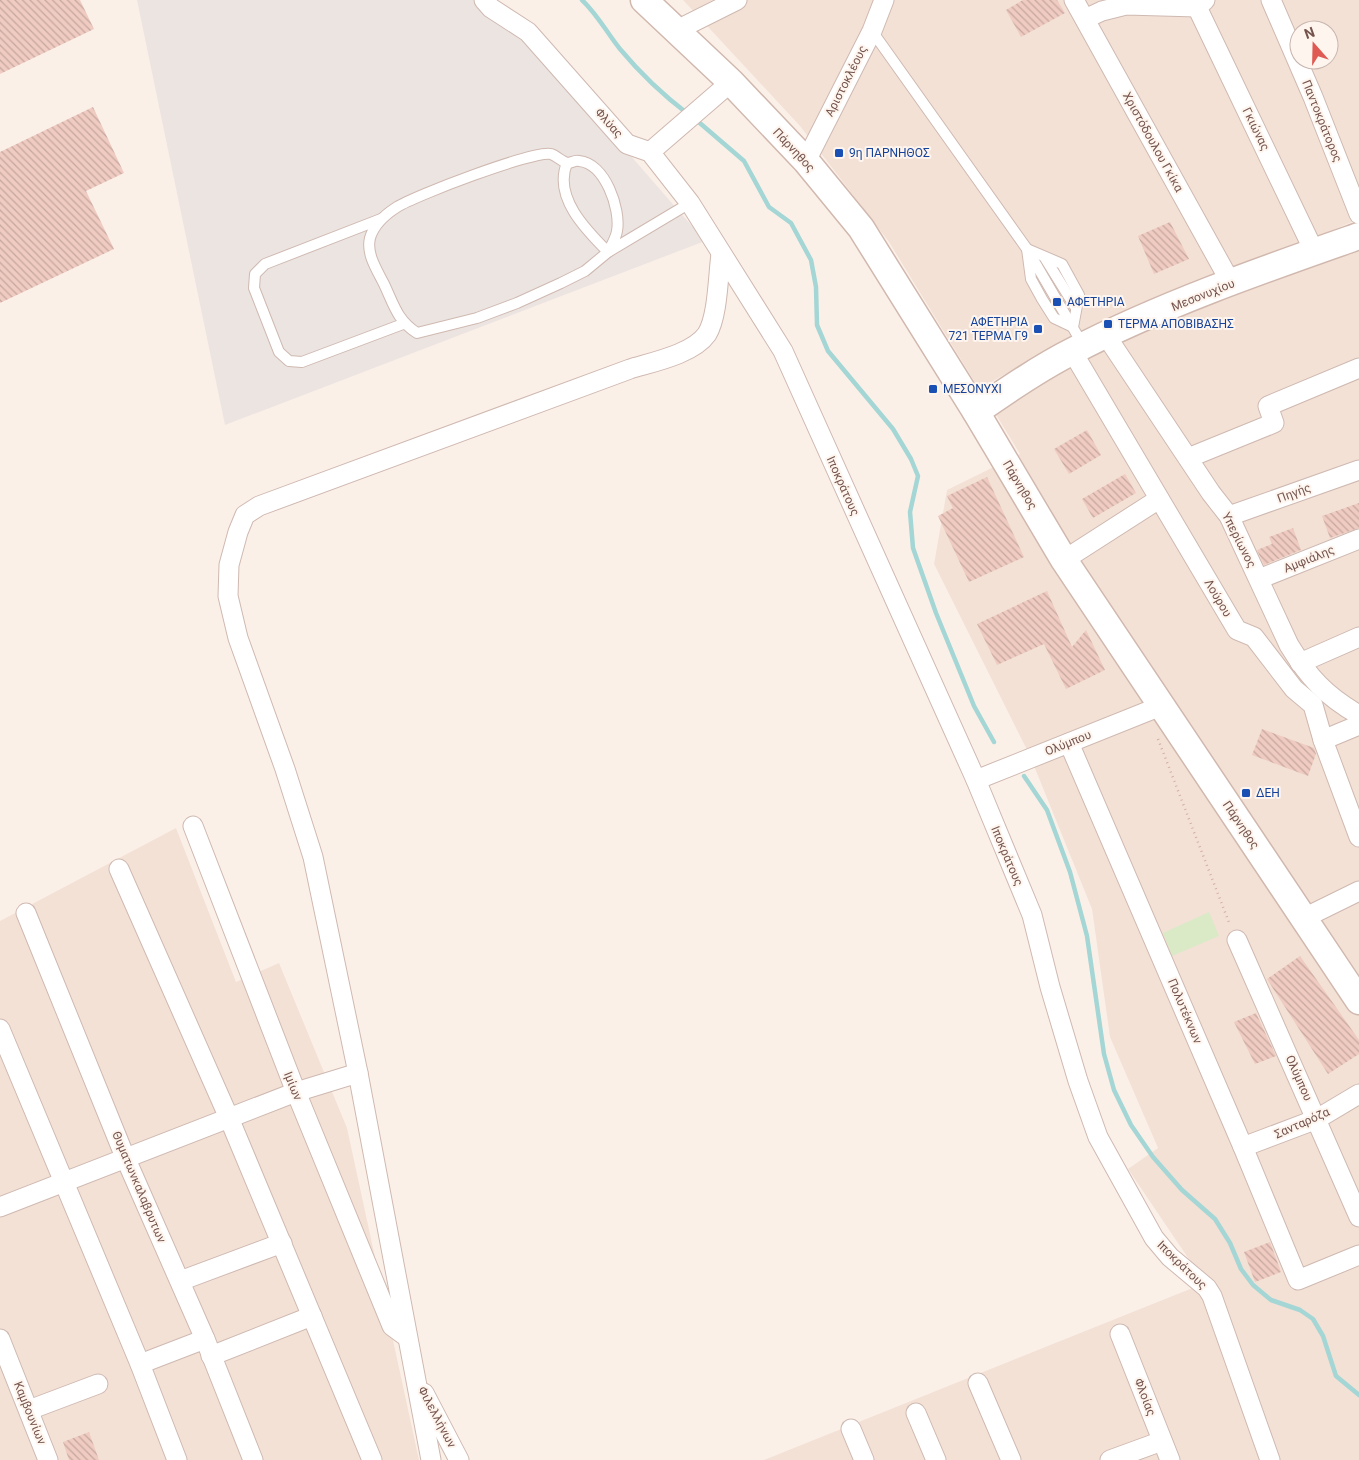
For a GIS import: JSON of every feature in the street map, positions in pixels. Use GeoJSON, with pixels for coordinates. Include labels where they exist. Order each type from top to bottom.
{"type":"FeatureCollection","features":[{"type":"Feature","properties":{"kind":"main road","name":"Πάρνηθος"},"geometry":{"type":"LineString","coordinates":[[644,0],[675,31],[723,89],[806,162],[861,228],[976,412],[1154,709],[1304,918],[1359,1001]]}},
{"type":"Feature","properties":{"kind":"main road","name":"Μεσονυχίου"},"geometry":{"type":"LineString","coordinates":[[976,412],[1083,339],[1314,251],[1359,236]]}},
{"type":"Feature","properties":{"kind":"street","name":"Φλύας"},"geometry":{"type":"LineString","coordinates":[[484,0],[491,8],[528,32],[627,144],[650,152]]}},
{"type":"Feature","properties":{"kind":"street"},"geometry":{"type":"LineString","coordinates":[[675,31],[737,0]]}},
{"type":"Feature","properties":{"kind":"street","name":"Αριστοκλέους"},"geometry":{"type":"LineString","coordinates":[[806,162],[872,31],[884,0]]}},
{"type":"Feature","properties":{"kind":"street","name":"Χριστόδουλου Γκίκα"},"geometry":{"type":"LineString","coordinates":[[1074,0],[1231,283]]}},
{"type":"Feature","properties":{"kind":"street","name":"Παντοκράτορος"},"geometry":{"type":"LineString","coordinates":[[1271,0],[1313,97],[1359,214]]}},
{"type":"Feature","properties":{"kind":"street","name":"Γκιώνας"},"geometry":{"type":"LineString","coordinates":[[1085,19],[1102,11],[1126,5],[1201,4],[1314,251]]}},
{"type":"Feature","properties":{"kind":"street"},"geometry":{"type":"LineString","coordinates":[[431,1460],[358,1073],[313,857],[285,770],[238,638],[228,596],[229,566],[245,515],[277,500],[683,351],[707,334],[713,317],[720,254],[690,203],[650,152],[723,89]]}},
{"type":"Feature","properties":{"kind":"street","name":"Ιποκράτους"},"geometry":{"type":"LineString","coordinates":[[720,254],[783,351],[976,780],[1032,915],[1050,987],[1072,1062],[1098,1137],[1154,1238],[1170,1257],[1207,1288],[1212,1296],[1270,1460]]}},
{"type":"Feature","properties":{"kind":"street","name":"Υπερίωνος"},"geometry":{"type":"LineString","coordinates":[[1083,339],[1188,458],[1229,516],[1289,645],[1300,664],[1334,700],[1359,715]]}},
{"type":"Feature","properties":{"kind":"street","name":"Λούρου"},"geometry":{"type":"LineString","coordinates":[[1083,339],[1159,499],[1237,630],[1254,637],[1294,689],[1314,705],[1323,740],[1359,837]]}},
{"type":"Feature","properties":{"kind":"street"},"geometry":{"type":"LineString","coordinates":[[1188,458],[1274,423],[1268,406],[1359,368]]}},
{"type":"Feature","properties":{"kind":"street","name":"Πηγής"},"geometry":{"type":"LineString","coordinates":[[1229,516],[1359,470]]}},
{"type":"Feature","properties":{"kind":"street"},"geometry":{"type":"LineString","coordinates":[[1064,560],[1159,499]]}},
{"type":"Feature","properties":{"kind":"street","name":"Αμφιάλης"},"geometry":{"type":"LineString","coordinates":[[1259,579],[1359,539]]}},
{"type":"Feature","properties":{"kind":"street"},"geometry":{"type":"LineString","coordinates":[[1300,664],[1359,637]]}},
{"type":"Feature","properties":{"kind":"street","name":"Ολύμπου"},"geometry":{"type":"LineString","coordinates":[[976,780],[1154,709]]}},
{"type":"Feature","properties":{"kind":"street"},"geometry":{"type":"LineString","coordinates":[[1323,740],[1359,725]]}},
{"type":"Feature","properties":{"kind":"street","name":"Πολυτέκνων"},"geometry":{"type":"LineString","coordinates":[[1069,743],[1243,1147],[1298,1280],[1359,1255]]}},
{"type":"Feature","properties":{"kind":"street","name":"Ιμίων"},"geometry":{"type":"LineString","coordinates":[[193,826],[296,1092],[392,1326],[407,1337]]}},
{"type":"Feature","properties":{"kind":"street"},"geometry":{"type":"LineString","coordinates":[[119,869],[229,1118],[372,1460]]}},
{"type":"Feature","properties":{"kind":"street"},"geometry":{"type":"LineString","coordinates":[[1304,918],[1359,891]]}},
{"type":"Feature","properties":{"kind":"street","name":"Θυματωνκαλαβρυτων"},"geometry":{"type":"LineString","coordinates":[[26,914],[125,1157],[208,1348],[253,1460]]}},
{"type":"Feature","properties":{"kind":"street","name":"Ολύμπου"},"geometry":{"type":"LineString","coordinates":[[1237,940],[1359,1217]]}},
{"type":"Feature","properties":{"kind":"street"},"geometry":{"type":"LineString","coordinates":[[0,1029],[65,1180],[140,1364],[176,1460]]}},
{"type":"Feature","properties":{"kind":"street"},"geometry":{"type":"LineString","coordinates":[[0,1207],[65,1180],[296,1092],[358,1073]]}},
{"type":"Feature","properties":{"kind":"street","name":"Σανταρόζα"},"geometry":{"type":"LineString","coordinates":[[1243,1147],[1317,1119],[1359,1094]]}},
{"type":"Feature","properties":{"kind":"street"},"geometry":{"type":"LineString","coordinates":[[180,1282],[282,1243]]}},
{"type":"Feature","properties":{"kind":"street"},"geometry":{"type":"LineString","coordinates":[[140,1364],[208,1348],[312,1316]]}},
{"type":"Feature","properties":{"kind":"street","name":"Φλοίας"},"geometry":{"type":"LineString","coordinates":[[1120,1334],[1170,1460]]}},
{"type":"Feature","properties":{"kind":"street","name":"Καμβουνίων"},"geometry":{"type":"LineString","coordinates":[[0,1339],[48,1460]]}},
{"type":"Feature","properties":{"kind":"street","name":"Φιλελλήνων"},"geometry":{"type":"LineString","coordinates":[[414,1375],[459,1460]]}},
{"type":"Feature","properties":{"kind":"street"},"geometry":{"type":"LineString","coordinates":[[978,1383],[1012,1460]]}},
{"type":"Feature","properties":{"kind":"street"},"geometry":{"type":"LineString","coordinates":[[29,1410],[98,1384]]}},
{"type":"Feature","properties":{"kind":"street"},"geometry":{"type":"LineString","coordinates":[[916,1413],[936,1460]]}},
{"type":"Feature","properties":{"kind":"street"},"geometry":{"type":"LineString","coordinates":[[851,1429],[864,1460]]}},
{"type":"Feature","properties":{"kind":"street"},"geometry":{"type":"LineString","coordinates":[[1110,1460],[1162,1441]]}},
{"type":"Feature","properties":{"kind":"lane"},"geometry":{"type":"LineString","coordinates":[[872,31],[1027,250],[1083,339]]}},
{"type":"Feature","properties":{"kind":"lane"},"geometry":{"type":"LineString","coordinates":[[403,324],[302,362],[289,361],[279,352],[254,288],[255,274],[265,264],[381,219],[399,206],[437,189],[530,157],[550,154],[567,163],[579,160],[592,167],[604,178],[614,199],[618,215],[617,233],[608,252]]}},
{"type":"Feature","properties":{"kind":"lane"},"geometry":{"type":"LineString","coordinates":[[567,163],[562,179],[570,203],[578,218],[608,252]]}},
{"type":"Feature","properties":{"kind":"lane"},"geometry":{"type":"LineString","coordinates":[[381,219],[370,237],[370,253],[403,324],[417,333],[477,318],[517,303],[585,271],[608,252],[690,203]]}},
{"type":"Feature","properties":{"kind":"lane"},"geometry":{"type":"LineString","coordinates":[[1027,250],[1062,264],[1079,295],[1076,308],[1083,339]]}},
{"type":"Feature","properties":{"kind":"path"},"geometry":{"type":"LineString","coordinates":[[1154,709],[1237,940]]}},
{"type":"Feature","properties":{"kind":"shaded area"},"geometry":{"type":"Polygon","coordinates":[[[137,0],[488,0],[528,38],[705,241],[225,425],[137,0]]]}},
{"type":"Feature","properties":{"kind":"shaded area"},"geometry":{"type":"Polygon","coordinates":[[[683,0],[1359,0],[1359,219],[1058,344],[979,389],[889,242],[800,126],[683,0]]]}},
{"type":"Feature","properties":{"kind":"shaded area"},"geometry":{"type":"Polygon","coordinates":[[[1359,236],[1359,1460],[764,1460],[1205,1283],[1128,1169],[1158,1148],[1110,1037],[1092,909],[1030,756],[934,564],[947,490],[1020,454],[992,408],[1067,359],[1359,236]]]}},
{"type":"Feature","properties":{"kind":"shaded area"},"geometry":{"type":"Polygon","coordinates":[[[176,828],[236,982],[279,963],[347,1128],[419,1460],[0,1460],[0,921],[176,828]]]}},
{"type":"Feature","properties":{"kind":"green space"},"geometry":{"type":"Polygon","coordinates":[[[1209,912],[1219,936],[1172,956],[1163,933],[1209,912]]]}},
{"type":"Feature","properties":{"kind":"building"},"geometry":{"type":"Polygon","coordinates":[[[0,0],[80,0],[94,29],[0,74],[0,0]]]}},
{"type":"Feature","properties":{"kind":"building"},"geometry":{"type":"Polygon","coordinates":[[[1023,0],[1057,0],[1065,13],[1021,37],[1006,10],[1023,0]]]}},
{"type":"Feature","properties":{"kind":"building"},"geometry":{"type":"Polygon","coordinates":[[[93,107],[124,173],[86,191],[114,249],[0,303],[0,152],[93,107]]]}},
{"type":"Feature","properties":{"kind":"building"},"geometry":{"type":"Polygon","coordinates":[[[1170,222],[1189,259],[1154,274],[1138,236],[1170,222]]]}},
{"type":"Feature","properties":{"kind":"building"},"geometry":{"type":"Polygon","coordinates":[[[1087,430],[1101,455],[1069,474],[1054,449],[1087,430]]]}},
{"type":"Feature","properties":{"kind":"building"},"geometry":{"type":"Polygon","coordinates":[[[1125,474],[1136,493],[1093,518],[1082,499],[1125,474]]]}},
{"type":"Feature","properties":{"kind":"building"},"geometry":{"type":"Polygon","coordinates":[[[987,477],[1024,557],[969,582],[938,516],[953,508],[947,496],[987,477]]]}},
{"type":"Feature","properties":{"kind":"building"},"geometry":{"type":"Polygon","coordinates":[[[1359,503],[1359,528],[1330,538],[1322,516],[1359,503]]]}},
{"type":"Feature","properties":{"kind":"building"},"geometry":{"type":"Polygon","coordinates":[[[1293,528],[1301,550],[1264,565],[1257,550],[1272,544],[1269,537],[1293,528]]]}},
{"type":"Feature","properties":{"kind":"building"},"geometry":{"type":"Polygon","coordinates":[[[1047,591],[1072,647],[1086,630],[1105,670],[1066,689],[1044,644],[997,665],[977,624],[1047,591]]]}},
{"type":"Feature","properties":{"kind":"building"},"geometry":{"type":"Polygon","coordinates":[[[1262,729],[1314,748],[1316,754],[1308,776],[1252,755],[1262,729]]]}},
{"type":"Feature","properties":{"kind":"building"},"geometry":{"type":"Polygon","coordinates":[[[1300,956],[1359,1040],[1359,1054],[1328,1074],[1267,979],[1300,956]]]}},
{"type":"Feature","properties":{"kind":"building"},"geometry":{"type":"Polygon","coordinates":[[[1256,1013],[1276,1056],[1255,1064],[1234,1022],[1256,1013]]]}},
{"type":"Feature","properties":{"kind":"building"},"geometry":{"type":"Polygon","coordinates":[[[1270,1242],[1281,1272],[1255,1282],[1244,1252],[1270,1242]]]}},
{"type":"Feature","properties":{"kind":"building"},"geometry":{"type":"Polygon","coordinates":[[[89,1432],[99,1460],[69,1460],[63,1442],[89,1432]]]}},
{"type":"Feature","properties":{"kind":"waterway"},"geometry":{"type":"LineString","coordinates":[[582,0],[636,67],[688,114]]}},
{"type":"Feature","properties":{"kind":"waterway"},"geometry":{"type":"LineString","coordinates":[[694,118],[744,161],[769,207],[791,223],[811,260],[816,287],[817,325],[828,351],[893,429],[911,459],[918,476],[910,512],[913,548],[936,613],[974,706],[994,742]]}},
{"type":"Feature","properties":{"kind":"waterway"},"geometry":{"type":"LineString","coordinates":[[1024,776],[1047,810],[1070,872],[1087,936],[1104,1054],[1114,1090],[1131,1125],[1153,1157],[1182,1190],[1215,1219],[1230,1243],[1241,1269],[1253,1285],[1271,1300],[1300,1310],[1313,1319],[1323,1336],[1336,1376],[1359,1395]]}},
{"type":"Feature","properties":{"kind":"place","name":"9η ΠΑΡΝΗΘΟΣ"},"geometry":{"type":"Point","coordinates":[839,153]}},
{"type":"Feature","properties":{"kind":"place","name":"ΑΦΕΤΗΡΙΑ"},"geometry":{"type":"Point","coordinates":[1057,302]}},
{"type":"Feature","properties":{"kind":"place","name":"ΤΕΡΜΑ ΑΠΟΒΙΒΑΣΗΣ"},"geometry":{"type":"Point","coordinates":[1108,324]}},
{"type":"Feature","properties":{"kind":"place","name":"ΑΦΕΤΗΡΙΑ 721 ΤΕΡΜΑ Γ9"},"geometry":{"type":"Point","coordinates":[1038,329]}},
{"type":"Feature","properties":{"kind":"place","name":"ΜΕΣΟΝΥΧΙ"},"geometry":{"type":"Point","coordinates":[933,389]}},
{"type":"Feature","properties":{"kind":"place","name":"ΔΕΗ"},"geometry":{"type":"Point","coordinates":[1246,793]}}]}
